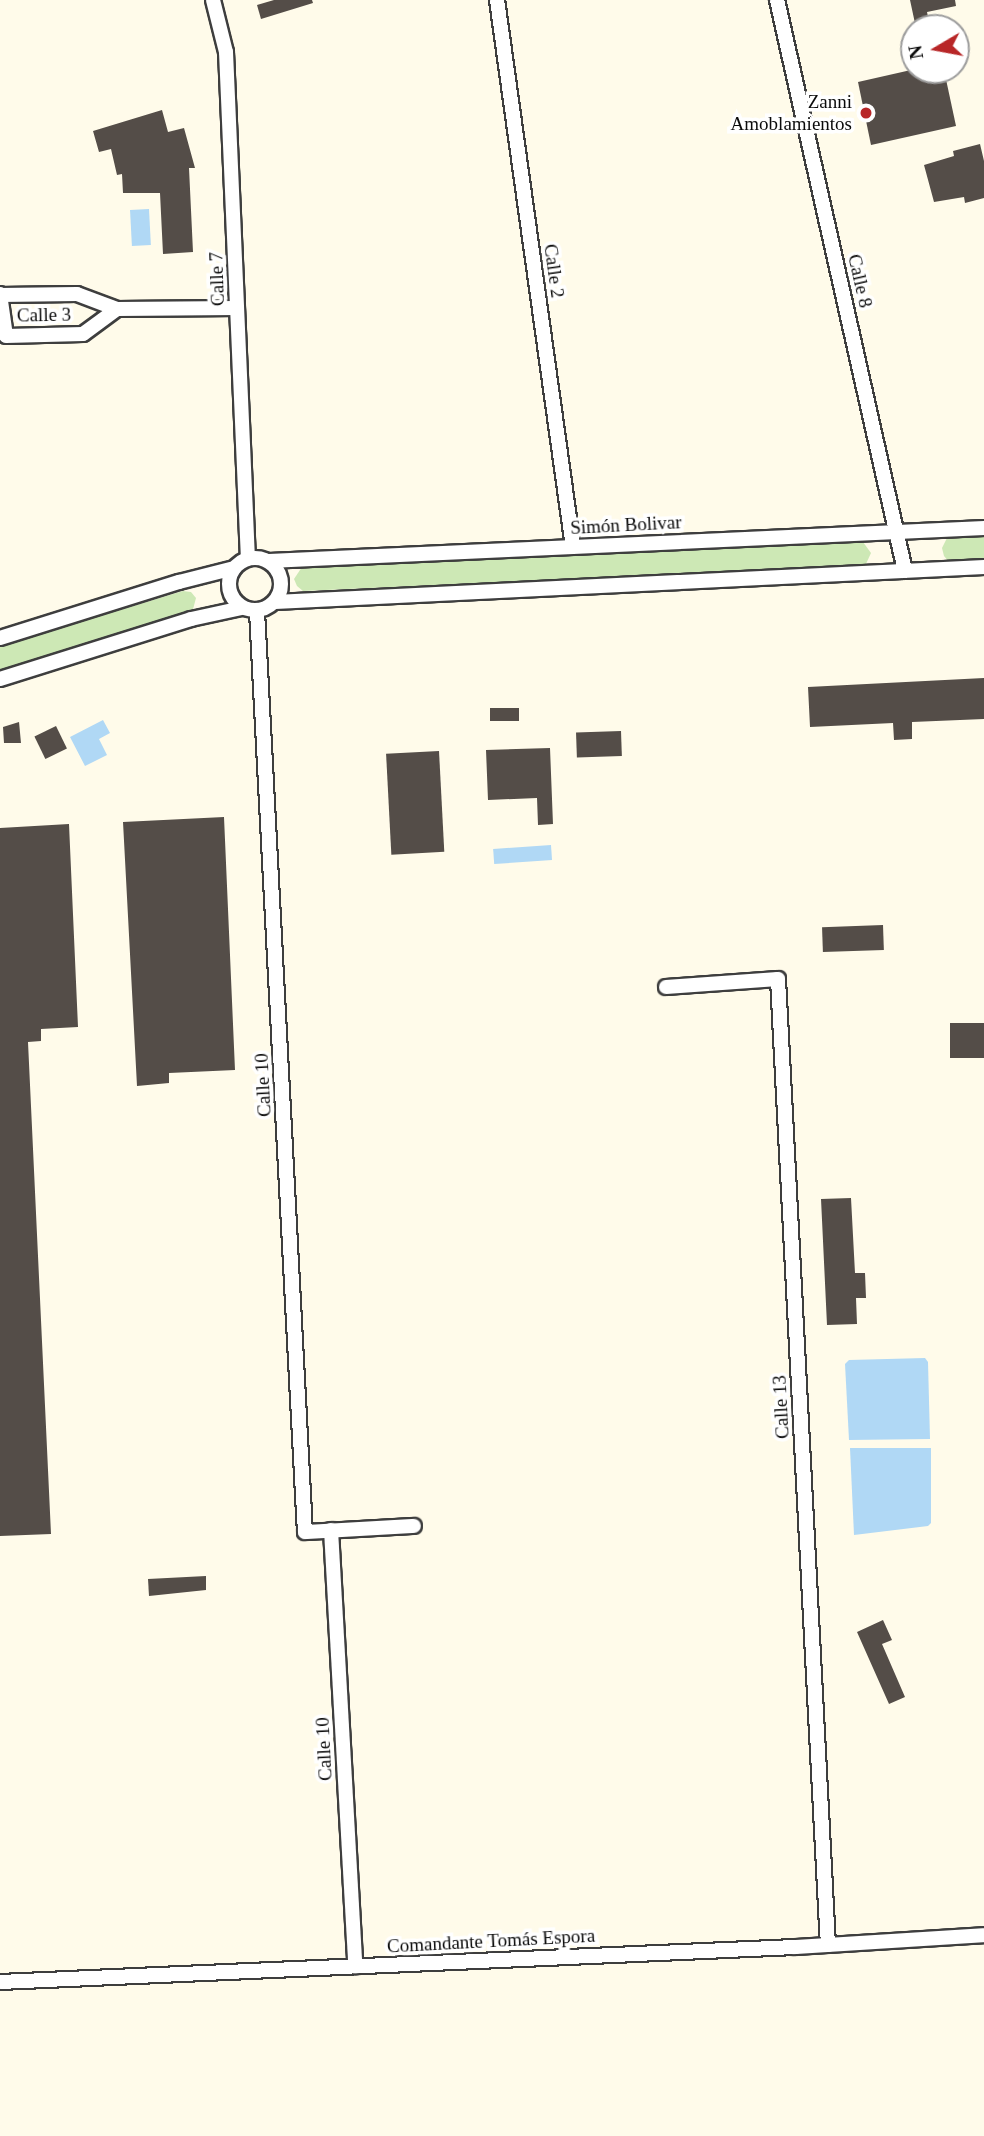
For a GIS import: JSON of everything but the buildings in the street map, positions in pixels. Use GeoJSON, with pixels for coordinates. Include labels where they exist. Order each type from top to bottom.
{"type":"FeatureCollection","features":[{"type":"Feature","properties":{"kind":"street","name":"Calle 7"},"geometry":{"type":"LineString","coordinates":[[213,0],[226,52],[248,559]]}},
{"type":"Feature","properties":{"kind":"street","name":"Calle 2"},"geometry":{"type":"LineString","coordinates":[[497,0],[573,547]]}},
{"type":"Feature","properties":{"kind":"street","name":"Calle 8"},"geometry":{"type":"LineString","coordinates":[[777,0],[905,571]]}},
{"type":"Feature","properties":{"kind":"street","name":"Calle 3"},"geometry":{"type":"LineString","coordinates":[[117,309],[83,334],[6,335],[0,294],[78,293],[117,309],[237,308]]}},
{"type":"Feature","properties":{"kind":"street","name":"Simón Bolivar"},"geometry":{"type":"LineString","coordinates":[[269,561],[984,528]]}},
{"type":"Feature","properties":{"kind":"street"},"geometry":{"type":"LineString","coordinates":[[0,638],[179,582],[234,568],[248,559],[269,561],[280,576],[280,594],[275,602]]}},
{"type":"Feature","properties":{"kind":"street"},"geometry":{"type":"LineString","coordinates":[[0,679],[198,617],[242,608],[257,611],[275,602],[984,567]]}},
{"type":"Feature","properties":{"kind":"street"},"geometry":{"type":"LineString","coordinates":[[234,568],[228,585],[235,602],[242,608]]}},
{"type":"Feature","properties":{"kind":"street","name":"Calle 10"},"geometry":{"type":"LineString","coordinates":[[257,611],[305,1532],[414,1526]]}},
{"type":"Feature","properties":{"kind":"street","name":"Calle 13"},"geometry":{"type":"LineString","coordinates":[[666,987],[779,979],[828,1945]]}},
{"type":"Feature","properties":{"kind":"street","name":"Calle 10"},"geometry":{"type":"LineString","coordinates":[[331,1530],[355,1966]]}},
{"type":"Feature","properties":{"kind":"street","name":"Comandante Tomás Espora"},"geometry":{"type":"LineString","coordinates":[[0,1982],[828,1945],[984,1935]]}},
{"type":"Feature","properties":{"kind":"green space"},"geometry":{"type":"Polygon","coordinates":[[[984,536],[984,560],[949,562],[944,556],[942,548],[947,538],[984,536]]]}},
{"type":"Feature","properties":{"kind":"green space"},"geometry":{"type":"Polygon","coordinates":[[[863,542],[871,553],[865,566],[303,591],[294,579],[302,567],[863,542]]]}},
{"type":"Feature","properties":{"kind":"green space"},"geometry":{"type":"Polygon","coordinates":[[[183,591],[191,592],[196,598],[192,613],[0,670],[0,646],[183,591]]]}},
{"type":"Feature","properties":{"kind":"water"},"geometry":{"type":"Polygon","coordinates":[[[149,209],[151,245],[132,246],[130,210],[149,209]]]}},
{"type":"Feature","properties":{"kind":"water"},"geometry":{"type":"Polygon","coordinates":[[[103,720],[110,733],[99,739],[107,755],[85,766],[70,737],[103,720]]]}},
{"type":"Feature","properties":{"kind":"water"},"geometry":{"type":"Polygon","coordinates":[[[551,845],[552,860],[494,864],[493,849],[551,845]]]}},
{"type":"Feature","properties":{"kind":"water"},"geometry":{"type":"Polygon","coordinates":[[[925,1358],[928,1362],[930,1439],[849,1440],[845,1364],[849,1360],[925,1358]]]}},
{"type":"Feature","properties":{"kind":"water"},"geometry":{"type":"Polygon","coordinates":[[[850,1448],[931,1448],[931,1523],[928,1526],[854,1535],[850,1448]]]}},
{"type":"Feature","properties":{"kind":"place","name":"Zanni Amoblamientos"},"geometry":{"type":"Point","coordinates":[866,113]}}]}
